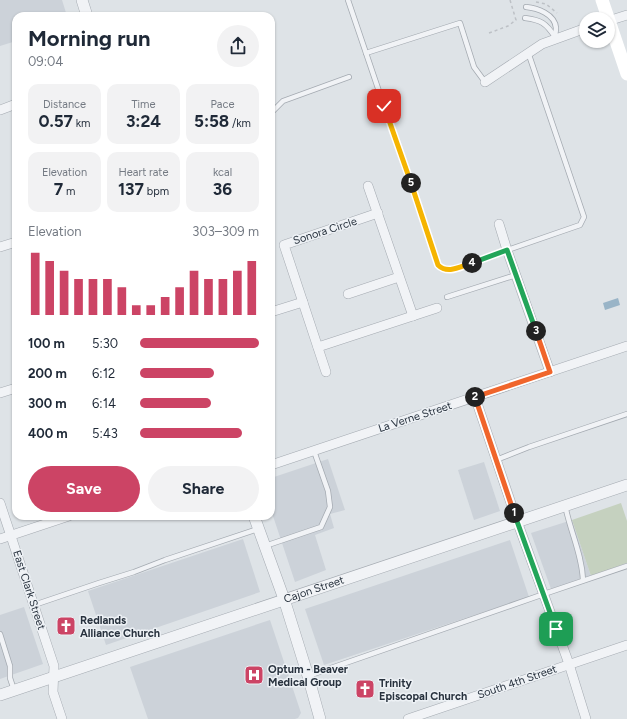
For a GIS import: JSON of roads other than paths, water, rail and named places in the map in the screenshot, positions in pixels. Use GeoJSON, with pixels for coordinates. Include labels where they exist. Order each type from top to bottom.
{"type":"FeatureCollection","features":[{"type":"Feature","properties":{"kind":"main road"},"geometry":{"type":"LineString","coordinates":[[602,0],[605,12]]}},
{"type":"Feature","properties":{"kind":"main road"},"geometry":{"type":"LineString","coordinates":[[615,41],[627,74]]}},
{"type":"Feature","properties":{"kind":"street"},"geometry":{"type":"LineString","coordinates":[[82,0],[86,12]]}},
{"type":"Feature","properties":{"kind":"street"},"geometry":{"type":"LineString","coordinates":[[615,19],[627,15]]}},
{"type":"Feature","properties":{"kind":"street"},"geometry":{"type":"LineString","coordinates":[[486,82],[528,52],[542,44],[579,30]]}},
{"type":"Feature","properties":{"kind":"street"},"geometry":{"type":"LineString","coordinates":[[0,110],[12,106]]}},
{"type":"Feature","properties":{"kind":"street"},"geometry":{"type":"LineString","coordinates":[[368,186],[413,316]]}},
{"type":"Feature","properties":{"kind":"street","name":"Sonora Circle"},"geometry":{"type":"LineString","coordinates":[[326,372],[284,244],[378,214]]}},
{"type":"Feature","properties":{"kind":"street"},"geometry":{"type":"LineString","coordinates":[[499,224],[550,372]]}},
{"type":"Feature","properties":{"kind":"street"},"geometry":{"type":"LineString","coordinates":[[0,247],[12,243]]}},
{"type":"Feature","properties":{"kind":"street"},"geometry":{"type":"LineString","coordinates":[[348,294],[399,277]]}},
{"type":"Feature","properties":{"kind":"street"},"geometry":{"type":"LineString","coordinates":[[275,311],[303,302]]}},
{"type":"Feature","properties":{"kind":"street"},"geometry":{"type":"LineString","coordinates":[[318,347],[437,308]]}},
{"type":"Feature","properties":{"kind":"street","name":"La Verne Street"},"geometry":{"type":"LineString","coordinates":[[275,464],[627,346]]}},
{"type":"Feature","properties":{"kind":"street"},"geometry":{"type":"LineString","coordinates":[[0,393],[12,389]]}},
{"type":"Feature","properties":{"kind":"street"},"geometry":{"type":"LineString","coordinates":[[475,397],[517,521],[569,664],[586,719]]}},
{"type":"Feature","properties":{"kind":"street","name":"Cajon Street"},"geometry":{"type":"LineString","coordinates":[[0,695],[627,484]]}},
{"type":"Feature","properties":{"kind":"street","name":"East Clark Street"},"geometry":{"type":"LineString","coordinates":[[0,503],[54,666],[52,692],[62,719]]}},
{"type":"Feature","properties":{"kind":"street"},"geometry":{"type":"LineString","coordinates":[[0,539],[57,520]]}},
{"type":"Feature","properties":{"kind":"street"},"geometry":{"type":"LineString","coordinates":[[255,520],[284,599],[308,676],[319,719]]}},
{"type":"Feature","properties":{"kind":"street","name":"South 4th Street"},"geometry":{"type":"LineString","coordinates":[[408,719],[627,645]]}},
{"type":"Feature","properties":{"kind":"lane"},"geometry":{"type":"LineString","coordinates":[[348,0],[438,265],[446,270],[450,270],[580,225],[584,217],[528,52]]}},
{"type":"Feature","properties":{"kind":"lane"},"geometry":{"type":"LineString","coordinates":[[526,7],[541,11],[553,20],[556,27],[555,38]]}},
{"type":"Feature","properties":{"kind":"lane"},"geometry":{"type":"LineString","coordinates":[[539,20],[541,11]]}},
{"type":"Feature","properties":{"kind":"lane"},"geometry":{"type":"LineString","coordinates":[[524,18],[539,20],[550,29],[555,38]]}},
{"type":"Feature","properties":{"kind":"lane"},"geometry":{"type":"LineString","coordinates":[[366,53],[460,23],[474,67],[486,82]]}},
{"type":"Feature","properties":{"kind":"lane"},"geometry":{"type":"LineString","coordinates":[[275,108],[284,101],[349,77]]}},
{"type":"Feature","properties":{"kind":"lane"},"geometry":{"type":"LineString","coordinates":[[447,297],[516,275]]}},
{"type":"Feature","properties":{"kind":"lane"},"geometry":{"type":"LineString","coordinates":[[496,460],[529,446],[627,414]]}},
{"type":"Feature","properties":{"kind":"lane"},"geometry":{"type":"LineString","coordinates":[[264,546],[321,527],[330,507],[328,492],[314,451]]}},
{"type":"Feature","properties":{"kind":"lane"},"geometry":{"type":"LineString","coordinates":[[565,505],[581,560],[583,580]]}},
{"type":"Feature","properties":{"kind":"lane"},"geometry":{"type":"LineString","coordinates":[[34,604],[134,572],[258,529]]}},
{"type":"Feature","properties":{"kind":"lane"},"geometry":{"type":"LineString","coordinates":[[308,676],[627,566]]}},
{"type":"Feature","properties":{"kind":"lane"},"geometry":{"type":"LineString","coordinates":[[0,634],[10,666],[10,678],[14,690]]}},
{"type":"Feature","properties":{"kind":"water"},"geometry":{"type":"Polygon","coordinates":[[[618,298],[620,305],[605,310],[603,303],[618,298]]]}},
{"type":"Feature","properties":{"kind":"place","name":"Redlands Alliance Church"},"geometry":{"type":"Point","coordinates":[66,626]}},
{"type":"Feature","properties":{"kind":"place","name":"Optum - Beaver Medical Group"},"geometry":{"type":"Point","coordinates":[254,675]}},
{"type":"Feature","properties":{"kind":"place","name":"Trinity Episcopal Church"},"geometry":{"type":"Point","coordinates":[365,689]}}]}
